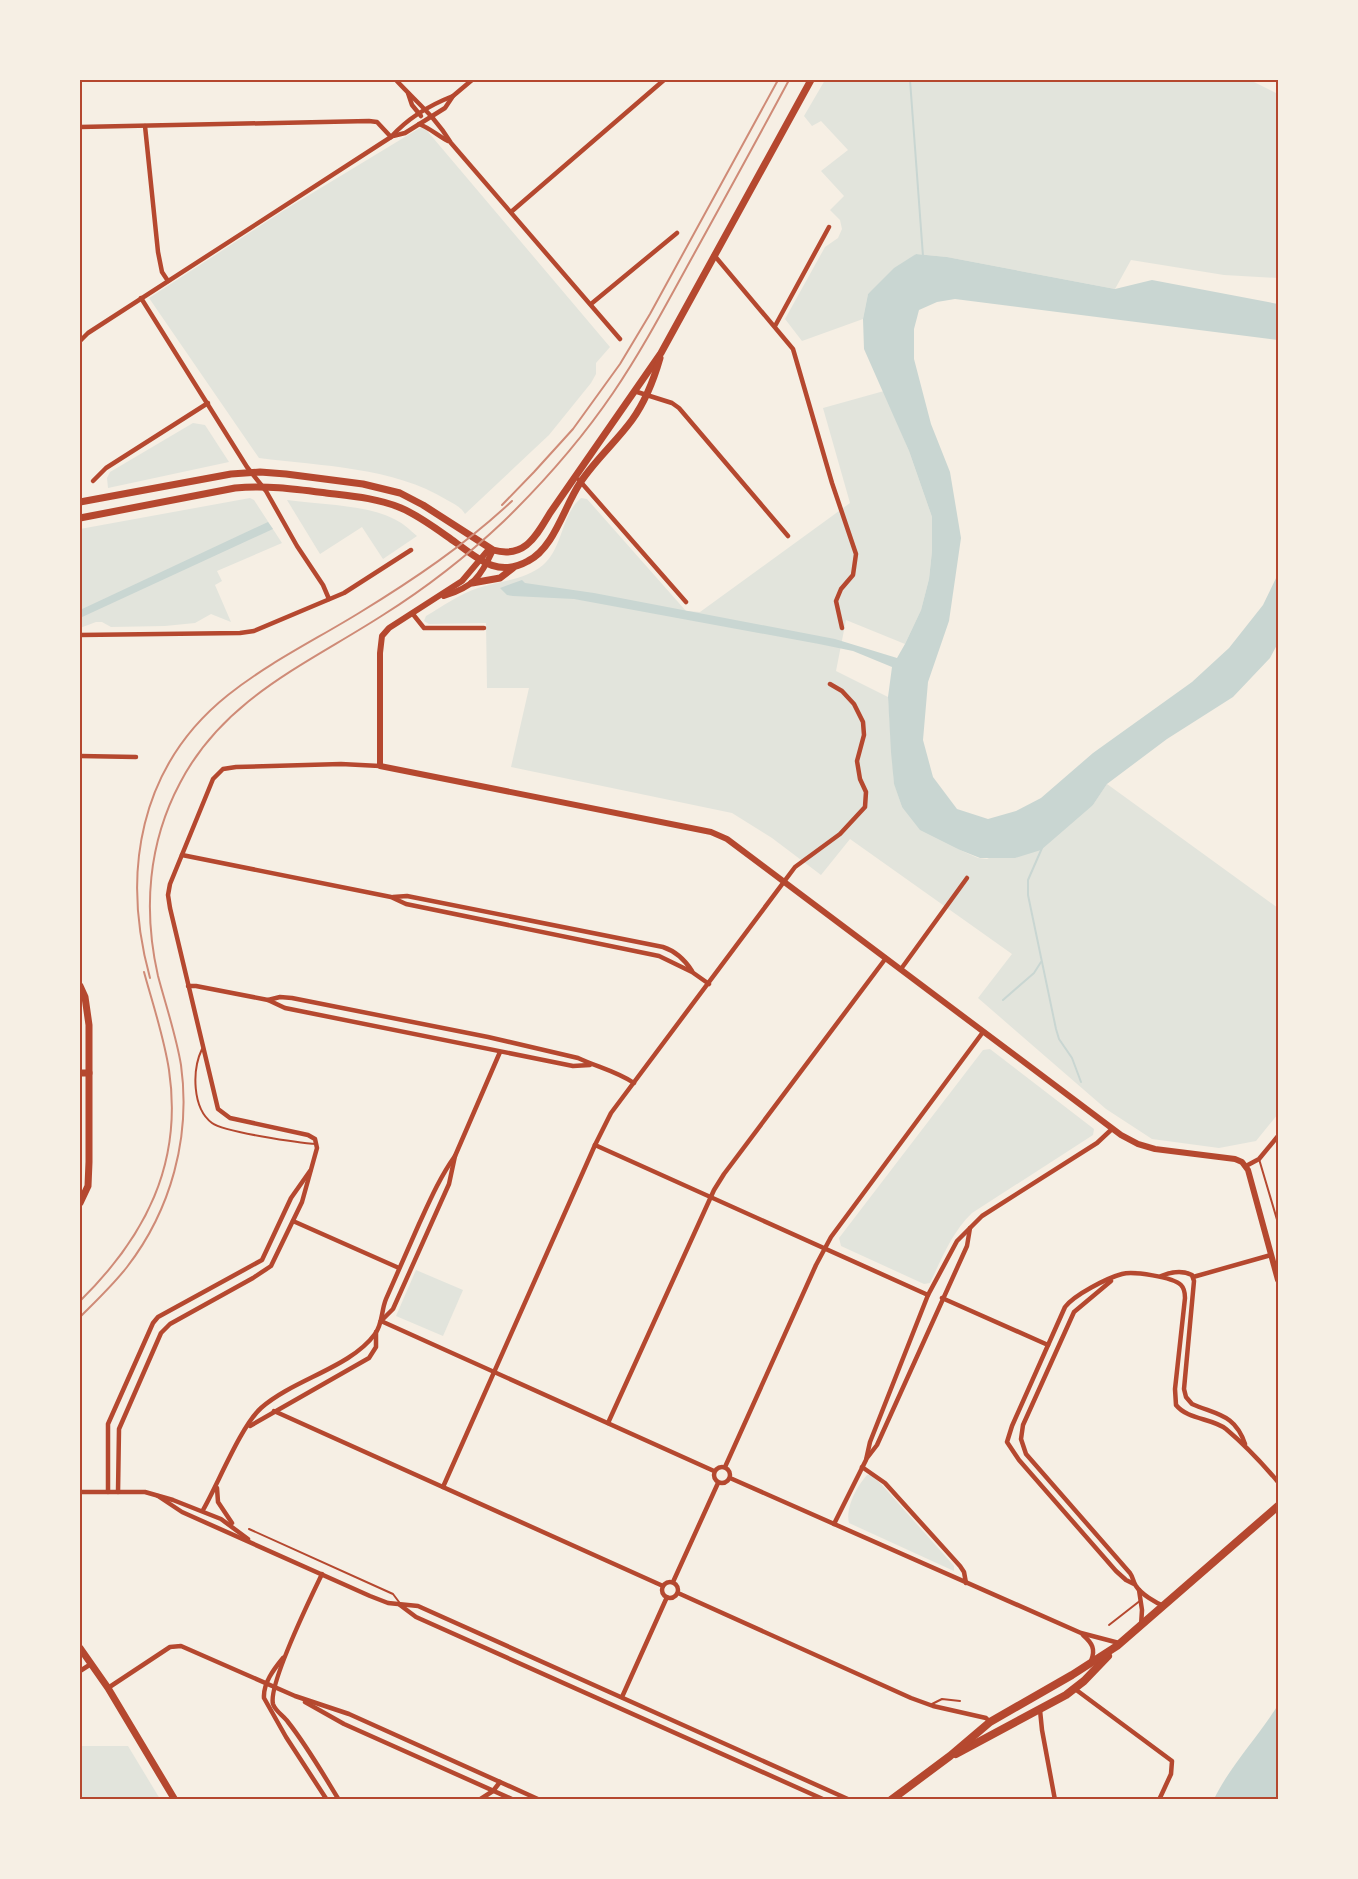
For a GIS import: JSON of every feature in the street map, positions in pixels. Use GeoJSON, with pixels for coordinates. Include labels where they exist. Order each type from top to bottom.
{"type":"FeatureCollection","features":[{"type":"Feature","properties":{"kind":"main road"},"geometry":{"type":"LineString","coordinates":[[80,502],[221,476],[251,472],[286,474],[388,489],[416,501],[491,549],[513,552],[528,544],[578,479],[661,353],[811,80]]}},
{"type":"Feature","properties":{"kind":"main road"},"geometry":{"type":"LineString","coordinates":[[80,518],[220,490],[262,486],[362,497],[400,508],[440,532],[483,563],[499,567],[515,566],[531,560],[545,547],[578,479],[627,427],[655,375],[661,353]]}},
{"type":"Feature","properties":{"kind":"main road"},"geometry":{"type":"LineString","coordinates":[[472,584],[500,578],[515,566]]}},
{"type":"Feature","properties":{"kind":"main road"},"geometry":{"type":"LineString","coordinates":[[80,986],[88,1014],[89,1178],[85,1195],[80,1203]]}},
{"type":"Feature","properties":{"kind":"main road"},"geometry":{"type":"LineString","coordinates":[[80,1073],[88,1073]]}},
{"type":"Feature","properties":{"kind":"main road"},"geometry":{"type":"LineString","coordinates":[[891,1800],[950,1756],[990,1722],[1051,1688],[1119,1644],[1278,1506]]}},
{"type":"Feature","properties":{"kind":"main road"},"geometry":{"type":"LineString","coordinates":[[950,1756],[1014,1724],[1075,1689],[1119,1644]]}},
{"type":"Feature","properties":{"kind":"main road"},"geometry":{"type":"LineString","coordinates":[[80,1648],[108,1688],[175,1800]]}},
{"type":"Feature","properties":{"kind":"main road"},"geometry":{"type":"LineString","coordinates":[[1051,1688],[1069,1686],[1075,1689]]}},
{"type":"Feature","properties":{"kind":"main road"},"geometry":{"type":"LineString","coordinates":[[990,1722],[995,1727],[1014,1724]]}},
{"type":"Feature","properties":{"kind":"street"},"geometry":{"type":"LineString","coordinates":[[396,80],[408,93],[419,100],[451,143],[620,339]]}},
{"type":"Feature","properties":{"kind":"street"},"geometry":{"type":"LineString","coordinates":[[80,341],[88,333],[141,298],[391,137],[401,126],[419,114],[453,96],[472,80]]}},
{"type":"Feature","properties":{"kind":"street"},"geometry":{"type":"LineString","coordinates":[[511,212],[664,80]]}},
{"type":"Feature","properties":{"kind":"street"},"geometry":{"type":"LineString","coordinates":[[408,93],[412,105],[425,121]]}},
{"type":"Feature","properties":{"kind":"street"},"geometry":{"type":"LineString","coordinates":[[391,137],[405,133],[445,108],[453,96]]}},
{"type":"Feature","properties":{"kind":"street"},"geometry":{"type":"LineString","coordinates":[[80,127],[369,121],[377,122],[391,137]]}},
{"type":"Feature","properties":{"kind":"street"},"geometry":{"type":"LineString","coordinates":[[419,124],[430,128],[436,135],[451,143]]}},
{"type":"Feature","properties":{"kind":"street"},"geometry":{"type":"LineString","coordinates":[[145,126],[158,252],[162,272],[168,281]]}},
{"type":"Feature","properties":{"kind":"street"},"geometry":{"type":"LineString","coordinates":[[775,326],[829,227]]}},
{"type":"Feature","properties":{"kind":"street"},"geometry":{"type":"LineString","coordinates":[[591,304],[677,233]]}},
{"type":"Feature","properties":{"kind":"street"},"geometry":{"type":"LineString","coordinates":[[714,255],[793,349],[832,483],[856,554],[853,575],[841,589],[836,601],[842,628]]}},
{"type":"Feature","properties":{"kind":"street"},"geometry":{"type":"LineString","coordinates":[[141,298],[262,486],[323,585],[329,599]]}},
{"type":"Feature","properties":{"kind":"street"},"geometry":{"type":"LineString","coordinates":[[80,334],[88,333]]}},
{"type":"Feature","properties":{"kind":"street"},"geometry":{"type":"LineString","coordinates":[[634,391],[672,403],[679,408],[788,536]]}},
{"type":"Feature","properties":{"kind":"street"},"geometry":{"type":"LineString","coordinates":[[93,481],[106,468],[208,403]]}},
{"type":"Feature","properties":{"kind":"street"},"geometry":{"type":"LineString","coordinates":[[578,479],[686,602]]}},
{"type":"Feature","properties":{"kind":"street"},"geometry":{"type":"LineString","coordinates":[[437,598],[472,584],[480,575],[483,563],[491,549]]}},
{"type":"Feature","properties":{"kind":"street"},"geometry":{"type":"LineString","coordinates":[[80,635],[97,632],[254,631],[349,590],[411,550]]}},
{"type":"Feature","properties":{"kind":"street"},"geometry":{"type":"LineString","coordinates":[[381,766],[380,653],[382,636],[389,628],[466,578],[483,563]]}},
{"type":"Feature","properties":{"kind":"street"},"geometry":{"type":"LineString","coordinates":[[412,613],[424,628],[484,628]]}},
{"type":"Feature","properties":{"kind":"street"},"geometry":{"type":"LineString","coordinates":[[213,626],[213,633]]}},
{"type":"Feature","properties":{"kind":"street"},"geometry":{"type":"LineString","coordinates":[[443,1487],[611,1113],[797,865],[831,842],[862,812],[866,803],[866,792],[858,772],[857,761],[864,735],[863,722],[854,704],[830,684]]}},
{"type":"Feature","properties":{"kind":"street"},"geometry":{"type":"LineString","coordinates":[[80,756],[136,756]]}},
{"type":"Feature","properties":{"kind":"street"},"geometry":{"type":"LineString","coordinates":[[118,1492],[120,1427],[163,1330],[269,1268],[304,1196],[317,1144],[315,1139],[308,1135],[221,1114],[215,1102],[168,895],[170,884],[213,779],[222,769],[236,766],[330,764],[381,766],[711,832],[727,839],[1112,1130],[1146,1147],[1229,1158],[1246,1166],[1278,1280]]}},
{"type":"Feature","properties":{"kind":"street"},"geometry":{"type":"LineString","coordinates":[[182,855],[391,897],[406,904],[659,956],[692,972],[709,984]]}},
{"type":"Feature","properties":{"kind":"street"},"geometry":{"type":"LineString","coordinates":[[901,969],[967,878]]}},
{"type":"Feature","properties":{"kind":"street"},"geometry":{"type":"LineString","coordinates":[[391,897],[407,896],[663,947],[686,962],[692,972]]}},
{"type":"Feature","properties":{"kind":"street"},"geometry":{"type":"LineString","coordinates":[[608,1423],[710,1196],[724,1174],[886,958]]}},
{"type":"Feature","properties":{"kind":"street"},"geometry":{"type":"LineString","coordinates":[[188,987],[196,986],[268,1000],[285,1008],[500,1052],[573,1066],[590,1065],[612,1070],[634,1083]]}},
{"type":"Feature","properties":{"kind":"street"},"geometry":{"type":"LineString","coordinates":[[268,1000],[286,997],[311,1001],[497,1039],[578,1058],[590,1065]]}},
{"type":"Feature","properties":{"kind":"street"},"geometry":{"type":"LineString","coordinates":[[725,1467],[825,1248],[837,1228],[983,1032]]}},
{"type":"Feature","properties":{"kind":"street"},"geometry":{"type":"LineString","coordinates":[[203,1510],[247,1428],[263,1406],[358,1352],[376,1332],[399,1268],[441,1177],[455,1156],[500,1052]]}},
{"type":"Feature","properties":{"kind":"street"},"geometry":{"type":"LineString","coordinates":[[866,1460],[870,1442],[928,1295],[957,1242],[982,1216],[1097,1143],[1112,1130]]}},
{"type":"Feature","properties":{"kind":"street"},"geometry":{"type":"LineString","coordinates":[[1246,1166],[1260,1159],[1278,1136]]}},
{"type":"Feature","properties":{"kind":"street"},"geometry":{"type":"LineString","coordinates":[[595,1145],[928,1295]]}},
{"type":"Feature","properties":{"kind":"street"},"geometry":{"type":"LineString","coordinates":[[381,1321],[392,1311],[449,1182],[455,1156]]}},
{"type":"Feature","properties":{"kind":"street"},"geometry":{"type":"LineString","coordinates":[[108,1492],[109,1421],[154,1321],[262,1260],[291,1198],[311,1169]]}},
{"type":"Feature","properties":{"kind":"street"},"geometry":{"type":"LineString","coordinates":[[293,1221],[399,1268]]}},
{"type":"Feature","properties":{"kind":"street"},"geometry":{"type":"LineString","coordinates":[[834,1524],[862,1467],[877,1445],[967,1246],[970,1228]]}},
{"type":"Feature","properties":{"kind":"street"},"geometry":{"type":"LineString","coordinates":[[1193,1277],[1271,1255]]}},
{"type":"Feature","properties":{"kind":"street"},"geometry":{"type":"LineString","coordinates":[[1161,1276],[1176,1272],[1190,1273],[1193,1277],[1194,1290],[1185,1394],[1192,1404],[1230,1420],[1241,1433],[1245,1444]]}},
{"type":"Feature","properties":{"kind":"street"},"geometry":{"type":"LineString","coordinates":[[1134,1584],[1116,1571],[1007,1444],[1012,1426],[1067,1304],[1091,1289],[1128,1274],[1161,1276],[1180,1283],[1185,1294],[1175,1389],[1176,1405],[1184,1412],[1223,1427],[1245,1444],[1278,1482]]}},
{"type":"Feature","properties":{"kind":"street"},"geometry":{"type":"LineString","coordinates":[[1113,1279],[1074,1312],[1023,1425],[1021,1439],[1026,1454],[1130,1573],[1139,1590],[1164,1606]]}},
{"type":"Feature","properties":{"kind":"street"},"geometry":{"type":"LineString","coordinates":[[942,1298],[1048,1345]]}},
{"type":"Feature","properties":{"kind":"street"},"geometry":{"type":"LineString","coordinates":[[381,1321],[714,1471]]}},
{"type":"Feature","properties":{"kind":"street"},"geometry":{"type":"LineString","coordinates":[[247,1428],[370,1357],[376,1347],[376,1332]]}},
{"type":"Feature","properties":{"kind":"street"},"geometry":{"type":"LineString","coordinates":[[274,1411],[663,1586]]}},
{"type":"Feature","properties":{"kind":"street"},"geometry":{"type":"LineString","coordinates":[[108,1466],[118,1466]]}},
{"type":"Feature","properties":{"kind":"street"},"geometry":{"type":"LineString","coordinates":[[718,1483],[714,1479],[714,1471],[718,1467],[725,1467]]}},
{"type":"Feature","properties":{"kind":"street"},"geometry":{"type":"LineString","coordinates":[[725,1467],[730,1473],[730,1478]]}},
{"type":"Feature","properties":{"kind":"street"},"geometry":{"type":"LineString","coordinates":[[862,1467],[885,1484],[960,1566],[966,1583]]}},
{"type":"Feature","properties":{"kind":"street"},"geometry":{"type":"LineString","coordinates":[[730,1478],[1081,1633],[1119,1644]]}},
{"type":"Feature","properties":{"kind":"street"},"geometry":{"type":"LineString","coordinates":[[718,1483],[726,1482],[730,1478]]}},
{"type":"Feature","properties":{"kind":"street"},"geometry":{"type":"LineString","coordinates":[[673,1582],[718,1483]]}},
{"type":"Feature","properties":{"kind":"street"},"geometry":{"type":"LineString","coordinates":[[217,1485],[218,1502],[237,1530]]}},
{"type":"Feature","properties":{"kind":"street"},"geometry":{"type":"LineString","coordinates":[[80,1492],[146,1492],[203,1510],[226,1521],[255,1544]]}},
{"type":"Feature","properties":{"kind":"street"},"geometry":{"type":"LineString","coordinates":[[158,1496],[176,1509],[387,1603],[418,1606],[849,1799]]}},
{"type":"Feature","properties":{"kind":"street"},"geometry":{"type":"LineString","coordinates":[[322,1574],[285,1656],[273,1699],[274,1707],[292,1726],[339,1800]]}},
{"type":"Feature","properties":{"kind":"street"},"geometry":{"type":"LineString","coordinates":[[667,1582],[673,1582],[678,1587],[678,1593],[673,1598],[667,1598],[663,1593],[663,1586],[667,1582]]}},
{"type":"Feature","properties":{"kind":"street"},"geometry":{"type":"LineString","coordinates":[[1139,1590],[1141,1626]]}},
{"type":"Feature","properties":{"kind":"street"},"geometry":{"type":"LineString","coordinates":[[678,1593],[930,1705],[986,1718],[990,1722]]}},
{"type":"Feature","properties":{"kind":"street"},"geometry":{"type":"LineString","coordinates":[[622,1697],[667,1598]]}},
{"type":"Feature","properties":{"kind":"street"},"geometry":{"type":"LineString","coordinates":[[400,1605],[416,1617],[825,1800]]}},
{"type":"Feature","properties":{"kind":"street"},"geometry":{"type":"LineString","coordinates":[[1081,1633],[1092,1645],[1093,1656],[1090,1664]]}},
{"type":"Feature","properties":{"kind":"street"},"geometry":{"type":"LineString","coordinates":[[108,1688],[176,1645],[295,1696],[344,1724],[514,1800]]}},
{"type":"Feature","properties":{"kind":"street"},"geometry":{"type":"LineString","coordinates":[[285,1656],[273,1671],[267,1684],[264,1694],[267,1705],[327,1800]]}},
{"type":"Feature","properties":{"kind":"street"},"geometry":{"type":"LineString","coordinates":[[80,1671],[91,1664]]}},
{"type":"Feature","properties":{"kind":"street"},"geometry":{"type":"LineString","coordinates":[[1075,1689],[1172,1761],[1171,1774],[1159,1800]]}},
{"type":"Feature","properties":{"kind":"street"},"geometry":{"type":"LineString","coordinates":[[295,1696],[349,1714],[540,1800]]}},
{"type":"Feature","properties":{"kind":"street"},"geometry":{"type":"LineString","coordinates":[[1040,1710],[1055,1800]]}},
{"type":"Feature","properties":{"kind":"street"},"geometry":{"type":"LineString","coordinates":[[479,1800],[493,1791],[500,1782]]}},
{"type":"Feature","properties":{"kind":"lane"},"geometry":{"type":"LineString","coordinates":[[202,1048],[196,1067],[196,1091],[202,1109],[210,1122],[226,1129],[317,1144]]}},
{"type":"Feature","properties":{"kind":"lane"},"geometry":{"type":"LineString","coordinates":[[1260,1159],[1278,1223]]}},
{"type":"Feature","properties":{"kind":"lane"},"geometry":{"type":"LineString","coordinates":[[249,1529],[393,1594],[400,1605]]}},
{"type":"Feature","properties":{"kind":"lane"},"geometry":{"type":"LineString","coordinates":[[1109,1625],[1141,1600]]}},
{"type":"Feature","properties":{"kind":"lane"},"geometry":{"type":"LineString","coordinates":[[930,1705],[942,1699],[960,1701]]}},
{"type":"Feature","properties":{"kind":"shaded area"},"geometry":{"type":"Polygon","coordinates":[[[825,80],[1250,80],[1278,94],[1278,278],[1224,275],[1131,260],[1115,289],[947,257],[916,254],[868,294],[863,319],[802,341],[785,319],[825,247],[838,238],[842,229],[840,220],[830,210],[844,196],[821,171],[848,150],[821,121],[812,126],[804,116],[825,80]]]}},
{"type":"Feature","properties":{"kind":"shaded area"},"geometry":{"type":"Polygon","coordinates":[[[423,126],[610,347],[596,363],[596,374],[591,383],[549,435],[465,514],[447,500],[426,489],[381,474],[259,458],[149,298],[286,209],[423,126]]]}},
{"type":"Feature","properties":{"kind":"shaded area"},"geometry":{"type":"Polygon","coordinates":[[[916,254],[947,257],[1115,289],[1152,280],[1278,304],[1278,340],[955,299],[937,302],[919,310],[914,329],[914,359],[931,424],[950,472],[961,538],[949,621],[928,682],[923,740],[933,777],[957,809],[988,819],[1016,811],[1041,798],[1093,753],[1192,682],[1229,648],[1263,605],[1278,574],[1278,643],[1270,658],[1233,697],[1167,739],[1107,784],[1093,805],[1041,850],[1015,858],[980,858],[960,850],[920,830],[902,807],[894,784],[891,752],[888,697],[892,667],[853,651],[819,644],[574,599],[507,595],[500,588],[522,580],[525,583],[594,593],[835,639],[897,658],[921,610],[929,579],[932,517],[909,451],[864,349],[863,319],[868,294],[894,268],[916,254]]]}},
{"type":"Feature","properties":{"kind":"shaded area"},"geometry":{"type":"Polygon","coordinates":[[[884,391],[909,451],[932,517],[929,579],[921,610],[905,644],[846,620],[836,671],[888,697],[894,783],[902,807],[960,850],[978,858],[987,859],[1093,805],[1107,784],[1278,908],[1278,1114],[1256,1141],[1219,1148],[1152,1139],[1106,1109],[978,998],[1012,954],[850,839],[821,875],[772,838],[732,813],[511,767],[529,688],[487,688],[486,623],[429,624],[424,621],[426,616],[452,600],[478,588],[528,574],[543,565],[555,550],[569,513],[581,498],[587,499],[686,611],[700,612],[850,503],[823,408],[884,391]]]}},
{"type":"Feature","properties":{"kind":"shaded area"},"geometry":{"type":"Polygon","coordinates":[[[193,423],[205,425],[229,462],[108,488],[107,478],[110,472],[193,423]]]}},
{"type":"Feature","properties":{"kind":"shaded area"},"geometry":{"type":"Polygon","coordinates":[[[250,498],[254,500],[282,543],[217,571],[222,581],[215,585],[231,622],[211,614],[195,623],[111,627],[102,622],[96,622],[80,628],[80,529],[250,498]]]}},
{"type":"Feature","properties":{"kind":"shaded area"},"geometry":{"type":"Polygon","coordinates":[[[287,500],[342,506],[383,514],[417,536],[383,559],[362,527],[320,554],[287,500]]]}},
{"type":"Feature","properties":{"kind":"shaded area"},"geometry":{"type":"Polygon","coordinates":[[[268,522],[273,529],[80,618],[80,610],[268,522]]]}},
{"type":"Feature","properties":{"kind":"shaded area"},"geometry":{"type":"Polygon","coordinates":[[[990,1049],[1094,1129],[1093,1135],[972,1213],[953,1237],[930,1283],[924,1284],[841,1246],[839,1238],[983,1050],[990,1049]]]}},
{"type":"Feature","properties":{"kind":"shaded area"},"geometry":{"type":"Polygon","coordinates":[[[416,1270],[463,1290],[443,1336],[396,1316],[416,1270]]]}},
{"type":"Feature","properties":{"kind":"shaded area"},"geometry":{"type":"Polygon","coordinates":[[[867,1475],[871,1475],[882,1485],[954,1566],[954,1571],[849,1523],[848,1517],[853,1498],[867,1475]]]}},
{"type":"Feature","properties":{"kind":"shaded area"},"geometry":{"type":"Polygon","coordinates":[[[1278,1705],[1278,1799],[1214,1799],[1228,1775],[1278,1705]]]}},
{"type":"Feature","properties":{"kind":"shaded area"},"geometry":{"type":"Polygon","coordinates":[[[80,1746],[128,1746],[160,1799],[80,1799],[80,1746]]]}},
{"type":"Feature","properties":{"kind":"waterway"},"geometry":{"type":"LineString","coordinates":[[910,80],[923,256]]}},
{"type":"Feature","properties":{"kind":"waterway"},"geometry":{"type":"LineString","coordinates":[[1042,848],[1028,880],[1028,895],[1056,1029],[1059,1039],[1072,1058],[1081,1082]]}},
{"type":"Feature","properties":{"kind":"waterway"},"geometry":{"type":"LineString","coordinates":[[1003,1000],[1034,973],[1041,962]]}},
{"type":"Feature","properties":{"kind":"railway"},"geometry":{"type":"LineString","coordinates":[[502,505],[573,429],[620,364],[650,314],[778,80]]}},
{"type":"Feature","properties":{"kind":"railway"},"geometry":{"type":"LineString","coordinates":[[80,1317],[116,1280],[142,1245],[166,1197],[180,1146],[183,1119],[181,1065],[153,951],[150,902],[151,877],[161,829],[180,783],[198,753],[244,705],[297,667],[399,605],[446,571],[504,521],[562,460],[601,410],[635,359],[789,80]]}},
{"type":"Feature","properties":{"kind":"railway"},"geometry":{"type":"LineString","coordinates":[[150,978],[141,939],[137,899],[138,861],[145,824],[157,788],[174,754],[198,723],[243,683],[419,575],[476,532],[512,501]]}},
{"type":"Feature","properties":{"kind":"railway"},"geometry":{"type":"LineString","coordinates":[[80,1301],[103,1277],[140,1225],[154,1197],[164,1168],[170,1137],[172,1104],[169,1070],[144,972]]}}]}
